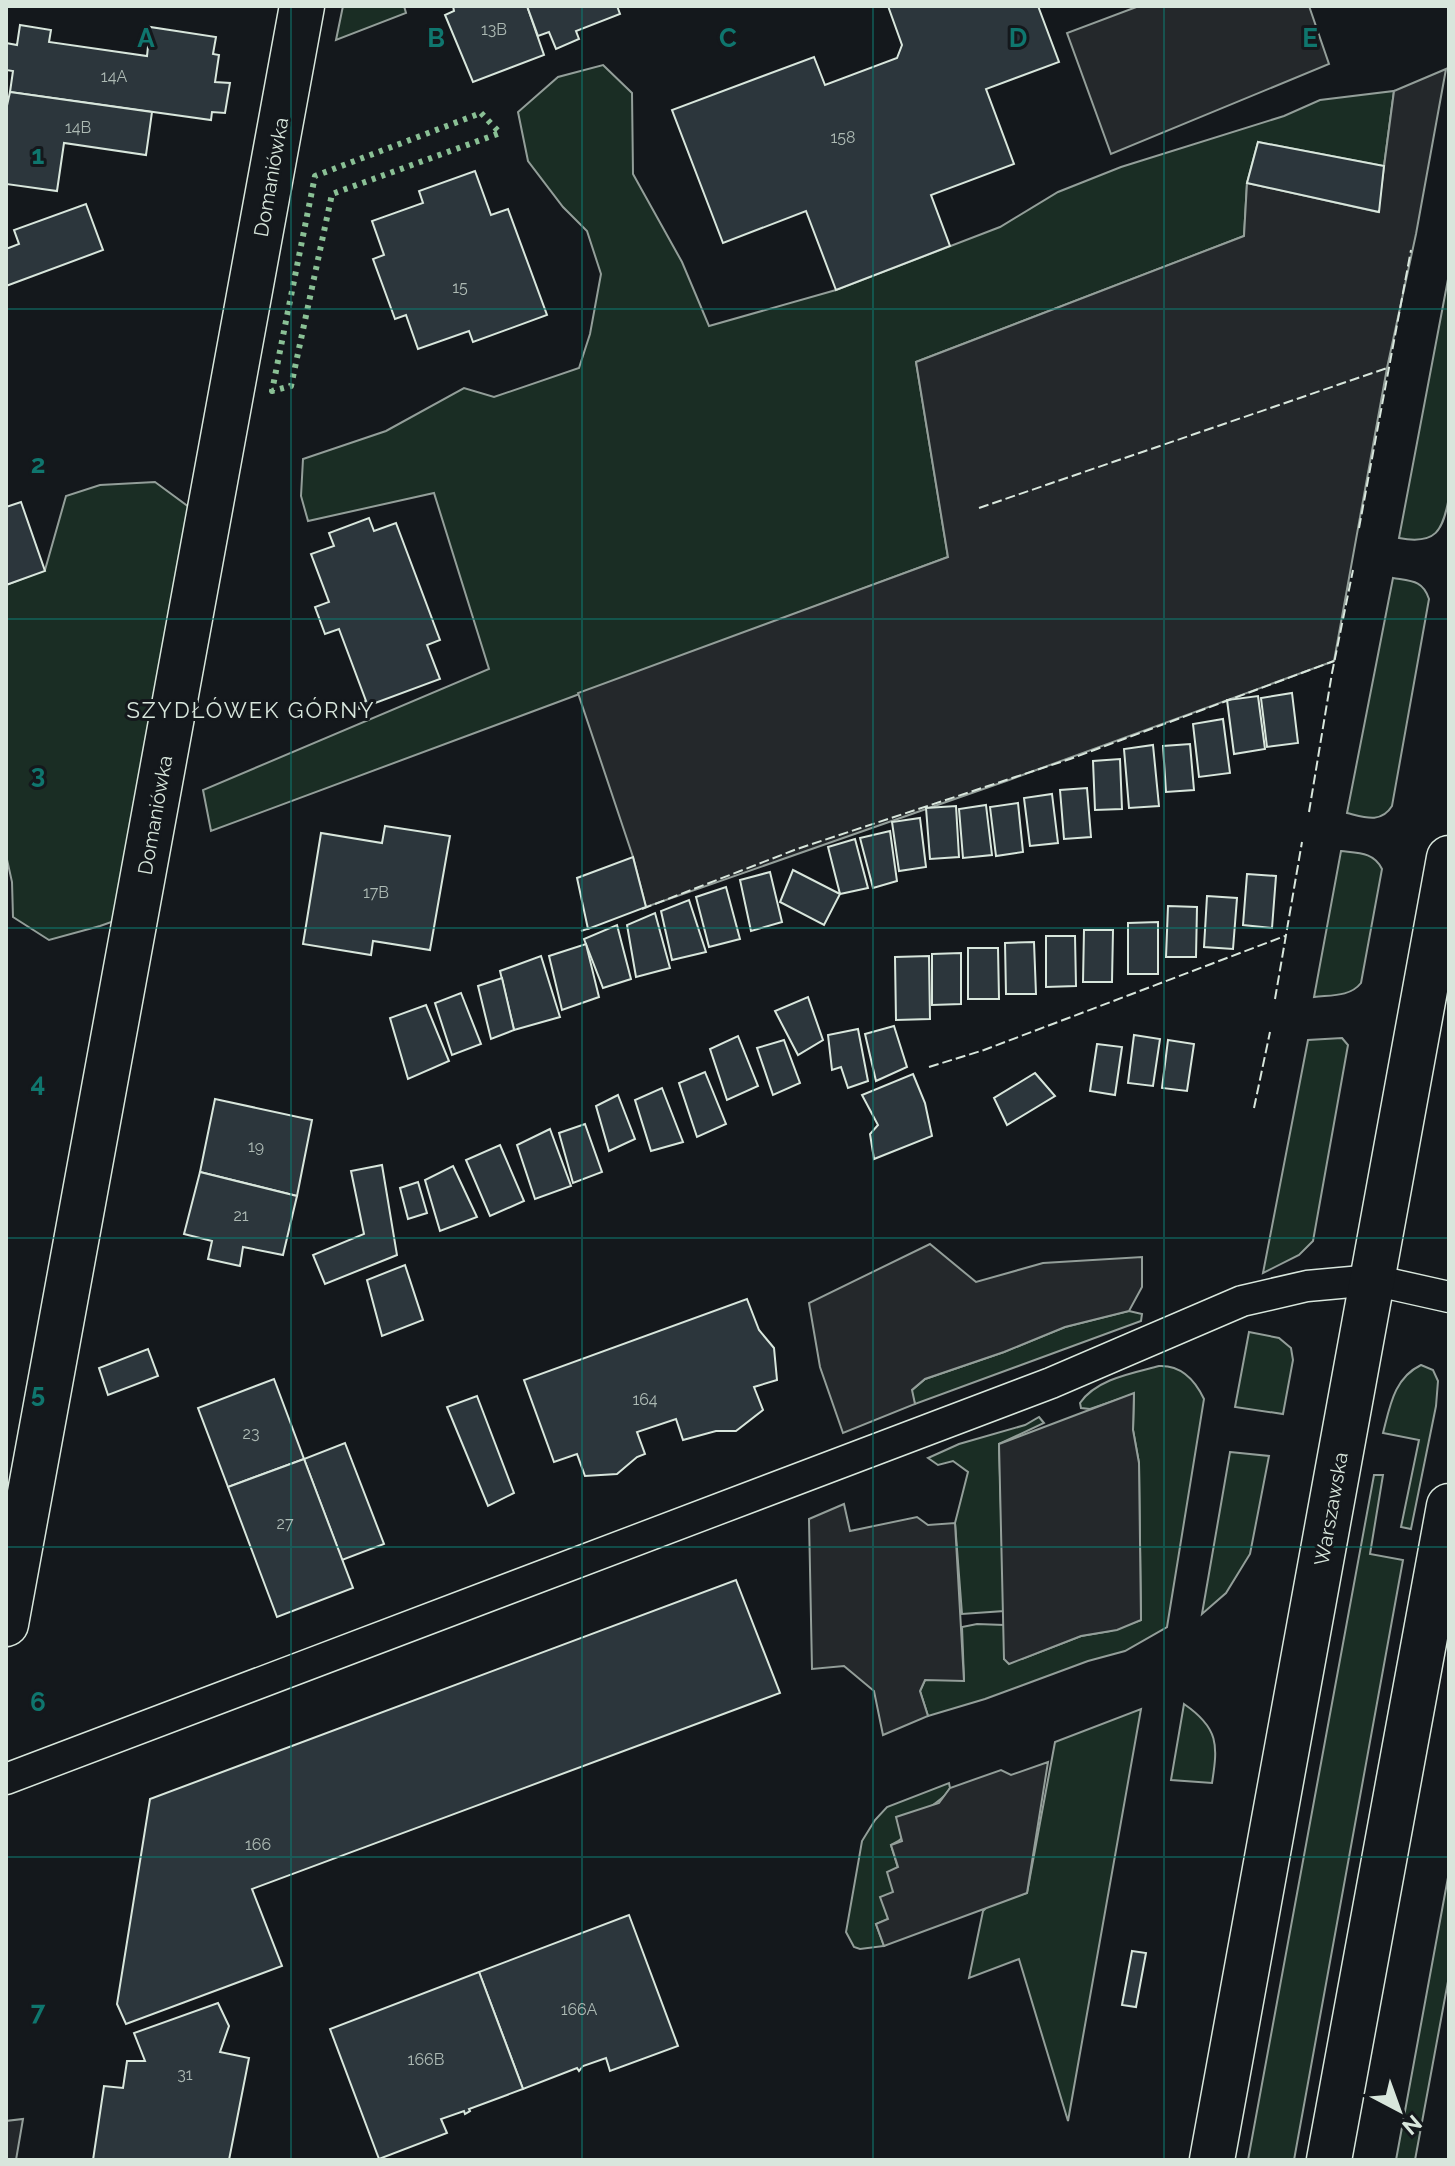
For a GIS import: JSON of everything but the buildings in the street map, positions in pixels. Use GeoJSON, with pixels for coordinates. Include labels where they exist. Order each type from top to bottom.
{"type":"FeatureCollection","features":[{"type":"Feature","properties":{"kind":"main road","name":"Domaniówka"},"geometry":{"type":"LineString","coordinates":[[6,1624],[302,6]]}},
{"type":"Feature","properties":{"kind":"main road","name":"Warszawska"},"geometry":{"type":"LineString","coordinates":[[1212,2160],[1449,858]]}},
{"type":"Feature","properties":{"kind":"main road"},"geometry":{"type":"LineString","coordinates":[[1329,2160],[1449,1506]]}},
{"type":"Feature","properties":{"kind":"lane"},"geometry":{"type":"LineString","coordinates":[[6,1779],[1051,1383],[1242,1301],[1307,1286],[1373,1280],[1449,1297]]}},
{"type":"Feature","properties":{"kind":"green space"},"geometry":{"type":"Polygon","coordinates":[[[343,6],[404,6],[406,13],[336,40],[343,6]]]}},
{"type":"Feature","properties":{"kind":"green space"},"geometry":{"type":"Polygon","coordinates":[[[603,65],[632,93],[633,174],[682,262],[709,326],[836,290],[1000,227],[1058,192],[1121,167],[1284,116],[1320,100],[1394,91],[1384,166],[1258,142],[1247,183],[1244,236],[916,362],[948,557],[211,831],[203,790],[489,669],[434,493],[308,521],[301,496],[303,459],[386,431],[464,388],[494,397],[579,368],[590,334],[601,274],[587,231],[563,207],[528,161],[518,112],[558,77],[603,65]]]}},
{"type":"Feature","properties":{"kind":"green space"},"geometry":{"type":"Polygon","coordinates":[[[1449,274],[1449,497],[1444,519],[1436,533],[1422,539],[1399,538],[1449,274]]]}},
{"type":"Feature","properties":{"kind":"green space"},"geometry":{"type":"Polygon","coordinates":[[[155,482],[208,521],[137,913],[49,940],[13,917],[12,882],[6,855],[6,585],[45,570],[66,496],[100,485],[155,482]]]}},
{"type":"Feature","properties":{"kind":"green space"},"geometry":{"type":"Polygon","coordinates":[[[1393,578],[1420,585],[1429,599],[1392,806],[1383,815],[1366,817],[1347,813],[1393,578]]]}},
{"type":"Feature","properties":{"kind":"green space"},"geometry":{"type":"Polygon","coordinates":[[[1341,851],[1370,856],[1382,869],[1361,983],[1346,993],[1314,997],[1341,851]]]}},
{"type":"Feature","properties":{"kind":"green space"},"geometry":{"type":"Polygon","coordinates":[[[1342,1038],[1348,1045],[1313,1241],[1299,1255],[1263,1273],[1308,1040],[1342,1038]]]}},
{"type":"Feature","properties":{"kind":"green space"},"geometry":{"type":"Polygon","coordinates":[[[1129,1311],[1142,1314],[1141,1321],[915,1404],[911,1391],[925,1379],[1065,1327],[1129,1311]]]}},
{"type":"Feature","properties":{"kind":"green space"},"geometry":{"type":"Polygon","coordinates":[[[1249,1332],[1279,1338],[1291,1348],[1293,1360],[1283,1414],[1235,1407],[1249,1332]]]}},
{"type":"Feature","properties":{"kind":"green space"},"geometry":{"type":"Polygon","coordinates":[[[1421,1365],[1433,1370],[1438,1381],[1436,1406],[1411,1529],[1401,1527],[1419,1440],[1383,1433],[1399,1385],[1421,1365]]]}},
{"type":"Feature","properties":{"kind":"green space"},"geometry":{"type":"Polygon","coordinates":[[[1159,1366],[1181,1371],[1204,1399],[1167,1627],[1125,1651],[928,1716],[920,1691],[925,1680],[964,1680],[962,1627],[1004,1625],[1004,1659],[1022,1659],[1081,1636],[1110,1631],[1141,1620],[1139,1463],[1133,1430],[1134,1394],[1090,1409],[1081,1408],[1080,1403],[1105,1383],[1159,1366]]]}},
{"type":"Feature","properties":{"kind":"green space"},"geometry":{"type":"Polygon","coordinates":[[[1039,1417],[1044,1423],[999,1444],[1004,1611],[962,1614],[955,1523],[968,1472],[953,1461],[938,1465],[928,1458],[959,1444],[1025,1425],[1039,1417]]]}},
{"type":"Feature","properties":{"kind":"green space"},"geometry":{"type":"Polygon","coordinates":[[[1230,1452],[1269,1456],[1250,1554],[1226,1593],[1202,1614],[1230,1452]]]}},
{"type":"Feature","properties":{"kind":"green space"},"geometry":{"type":"Polygon","coordinates":[[[1374,1475],[1383,1475],[1370,1554],[1403,1560],[1294,2160],[1248,2160],[1374,1475]]]}},
{"type":"Feature","properties":{"kind":"green space"},"geometry":{"type":"Polygon","coordinates":[[[1184,1704],[1204,1721],[1213,1738],[1215,1758],[1212,1783],[1171,1780],[1184,1704]]]}},
{"type":"Feature","properties":{"kind":"green space"},"geometry":{"type":"Polygon","coordinates":[[[1141,1709],[1068,2121],[1019,1959],[969,1978],[983,1911],[989,1905],[1027,1893],[1055,1742],[1141,1709]]]}},
{"type":"Feature","properties":{"kind":"green space"},"geometry":{"type":"Polygon","coordinates":[[[949,1783],[950,1788],[945,1795],[891,1845],[898,1868],[888,1919],[876,1924],[884,1946],[854,1947],[846,1932],[862,1841],[887,1807],[949,1783]]]}},
{"type":"Feature","properties":{"kind":"green space"},"geometry":{"type":"Polygon","coordinates":[[[1449,1872],[1449,1976],[1415,2160],[1396,2160],[1449,1872]]]}},
{"type":"Feature","properties":{"kind":"shaded area"},"geometry":{"type":"Polygon","coordinates":[[[1139,6],[1309,6],[1329,64],[1111,154],[1067,33],[1139,6]]]}},
{"type":"Feature","properties":{"kind":"shaded area"},"geometry":{"type":"Polygon","coordinates":[[[1446,69],[1334,661],[1009,780],[646,907],[633,857],[578,693],[948,557],[916,362],[1244,236],[1247,183],[1378,212],[1394,91],[1446,69]]]}},
{"type":"Feature","properties":{"kind":"shaded area"},"geometry":{"type":"Polygon","coordinates":[[[930,1244],[976,1282],[1043,1263],[1142,1257],[1142,1287],[1129,1311],[1065,1327],[925,1379],[912,1390],[915,1404],[843,1433],[820,1367],[809,1303],[930,1244]]]}},
{"type":"Feature","properties":{"kind":"shaded area"},"geometry":{"type":"Polygon","coordinates":[[[1134,1393],[1133,1430],[1139,1463],[1141,1620],[1117,1630],[1081,1636],[1009,1664],[1004,1659],[999,1444],[1134,1393]]]}},
{"type":"Feature","properties":{"kind":"shaded area"},"geometry":{"type":"Polygon","coordinates":[[[844,1504],[850,1531],[917,1517],[928,1525],[955,1523],[964,1681],[925,1680],[920,1691],[928,1716],[883,1735],[874,1691],[844,1666],[812,1669],[809,1519],[844,1504]]]}},
{"type":"Feature","properties":{"kind":"shaded area"},"geometry":{"type":"Polygon","coordinates":[[[1048,1762],[1027,1893],[884,1946],[876,1924],[888,1919],[880,1897],[893,1892],[887,1872],[898,1867],[891,1845],[902,1841],[896,1817],[939,1803],[950,1788],[1001,1770],[1011,1775],[1048,1762]]]}},
{"type":"Feature","properties":{"kind":"shaded area"},"geometry":{"type":"Polygon","coordinates":[[[23,2119],[16,2160],[6,2160],[6,2121],[23,2119]]]}},
{"type":"Feature","properties":{"kind":"hedge"},"geometry":{"type":"LineString","coordinates":[[481,113],[500,133],[332,194],[291,386],[272,391],[315,176],[481,113]]}},
{"type":"Feature","properties":{"kind":"fence"},"geometry":{"type":"LineString","coordinates":[[1359,528],[1411,250]]}},
{"type":"Feature","properties":{"kind":"fence"},"geometry":{"type":"LineString","coordinates":[[979,508],[1387,368]]}},
{"type":"Feature","properties":{"kind":"fence"},"geometry":{"type":"LineString","coordinates":[[1309,812],[1353,570]]}},
{"type":"Feature","properties":{"kind":"fence"},"geometry":{"type":"LineString","coordinates":[[642,909],[797,849],[1070,759],[1334,661]]}},
{"type":"Feature","properties":{"kind":"fence"},"geometry":{"type":"LineString","coordinates":[[1275,999],[1302,842]]}},
{"type":"Feature","properties":{"kind":"fence"},"geometry":{"type":"LineString","coordinates":[[581,931],[593,927]]}},
{"type":"Feature","properties":{"kind":"fence"},"geometry":{"type":"LineString","coordinates":[[929,1067],[984,1050],[1285,936]]}},
{"type":"Feature","properties":{"kind":"fence"},"geometry":{"type":"LineString","coordinates":[[1254,1108],[1270,1032]]}},
{"type":"Feature","properties":{"kind":"district","name":"SZYDŁÓWEK GÓRNY"},"geometry":{"type":"Point","coordinates":[251,710]}}]}
